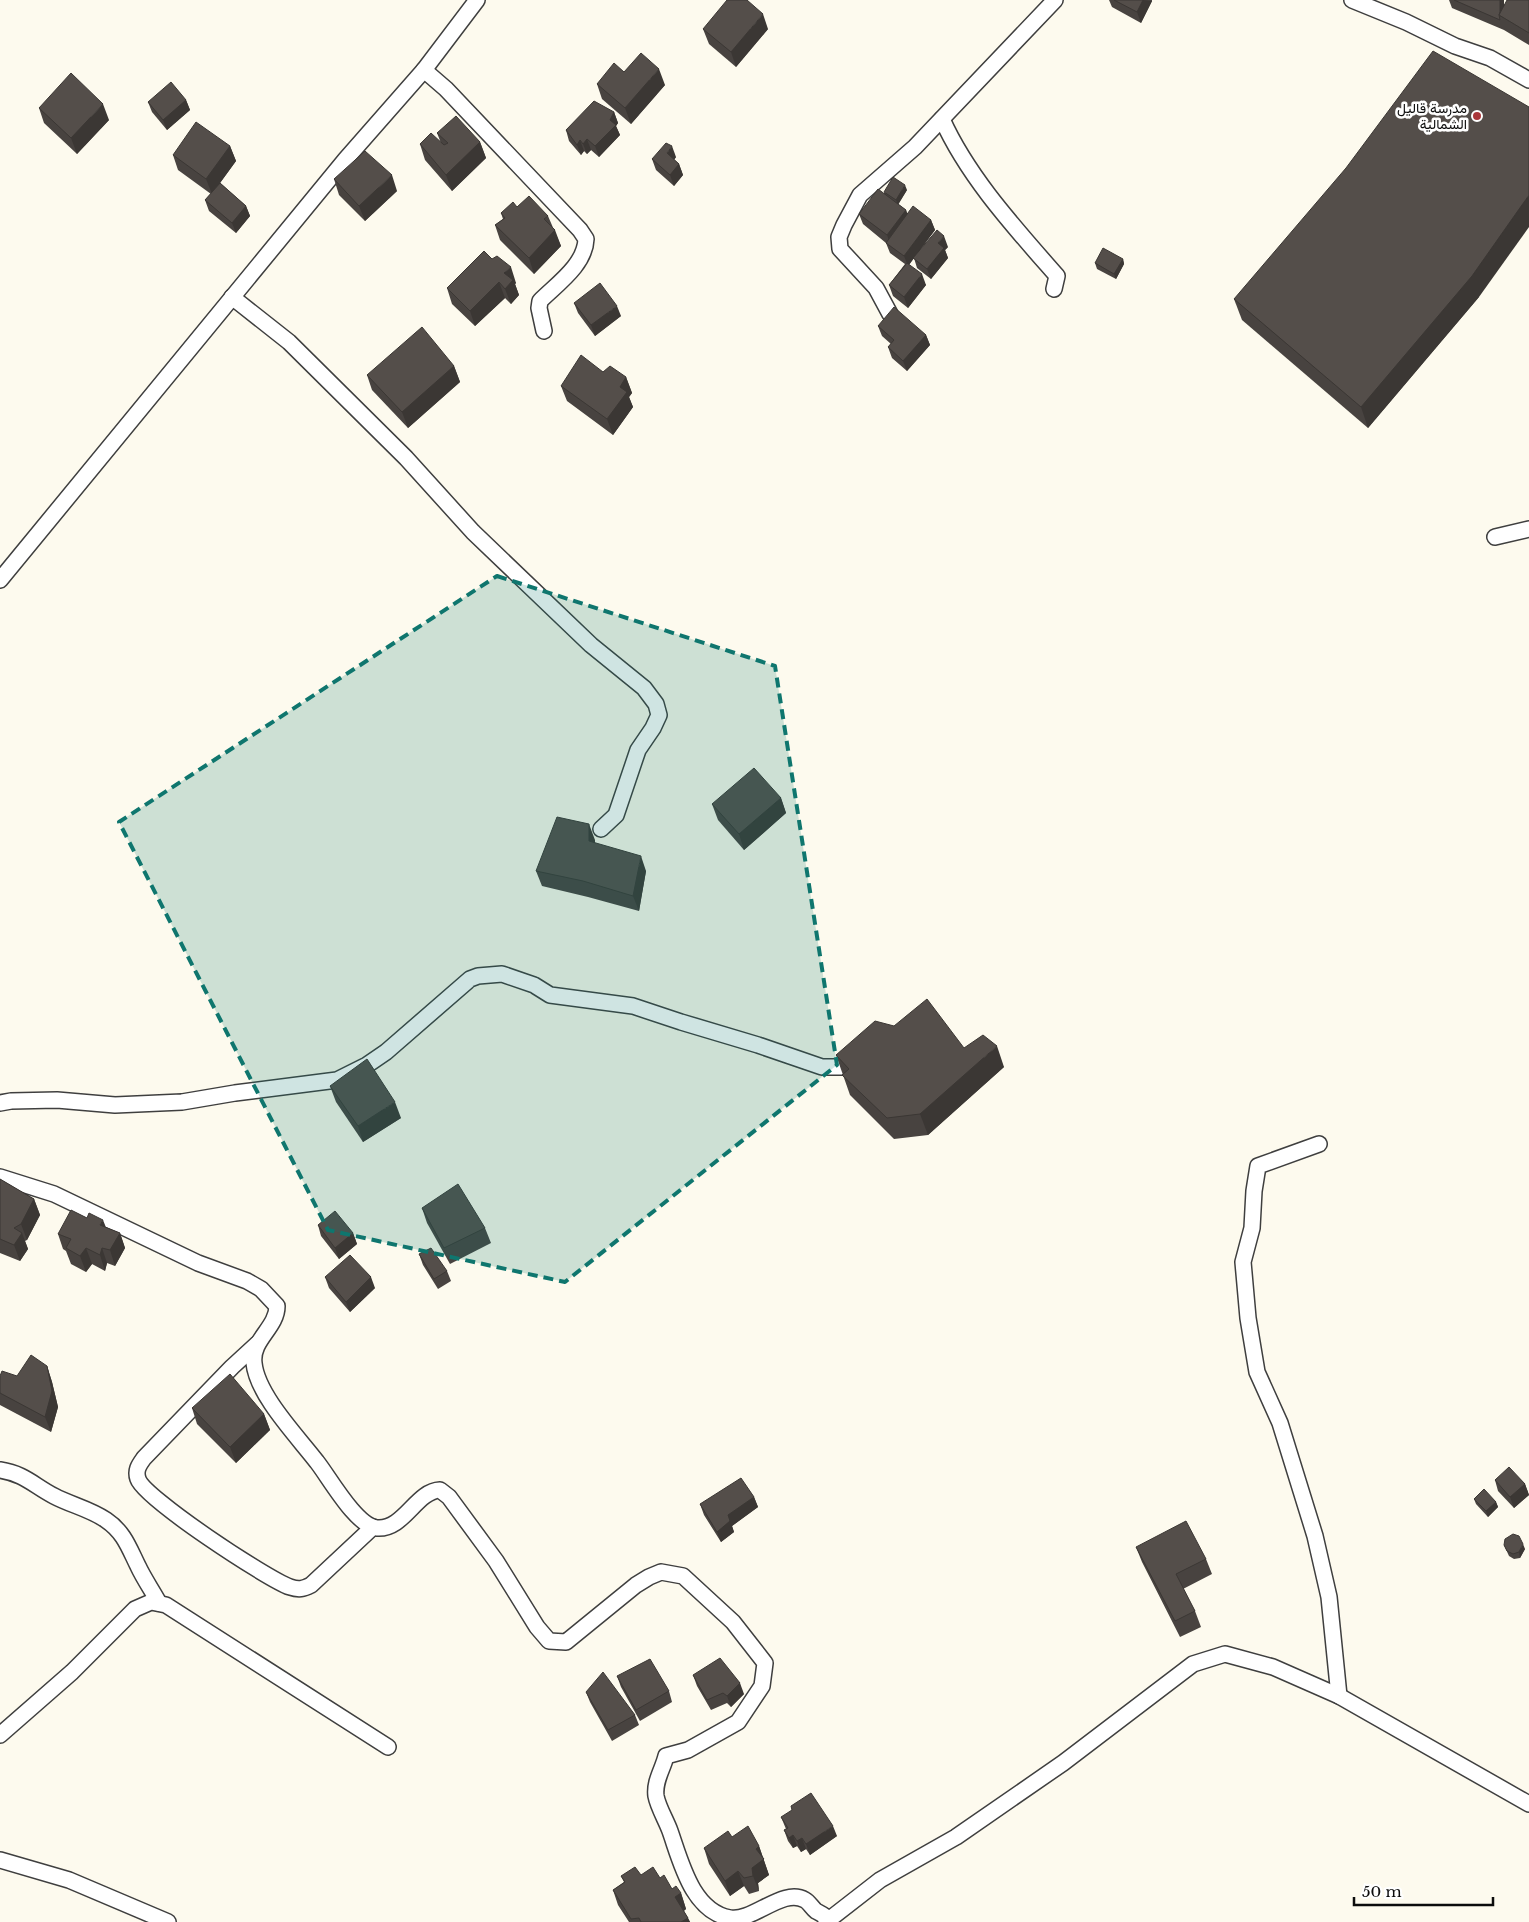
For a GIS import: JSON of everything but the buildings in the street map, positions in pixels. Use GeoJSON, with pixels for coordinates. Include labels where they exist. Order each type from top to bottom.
{"type":"FeatureCollection","features":[{"type":"Feature","properties":{"kind":"street"},"geometry":{"type":"LineString","coordinates":[[0,580],[345,160],[424,70],[477,0]]}},
{"type":"Feature","properties":{"kind":"street"},"geometry":{"type":"LineString","coordinates":[[890,314],[876,288],[840,249],[839,237],[860,195],[915,147],[1055,0]]}},
{"type":"Feature","properties":{"kind":"street"},"geometry":{"type":"LineString","coordinates":[[1352,0],[1406,22],[1455,46],[1490,58],[1529,80]]}},
{"type":"Feature","properties":{"kind":"street"},"geometry":{"type":"LineString","coordinates":[[424,70],[446,89],[586,239],[584,250],[578,260],[540,301],[539,308],[544,331]]}},
{"type":"Feature","properties":{"kind":"street"},"geometry":{"type":"LineString","coordinates":[[942,119],[952,141],[984,187],[1022,236],[1057,276],[1054,289]]}},
{"type":"Feature","properties":{"kind":"street"},"geometry":{"type":"LineString","coordinates":[[232,297],[289,342],[406,458],[473,532],[591,645],[644,688],[656,704],[659,715],[653,728],[638,750],[616,815],[601,829]]}},
{"type":"Feature","properties":{"kind":"street"},"geometry":{"type":"LineString","coordinates":[[1495,537],[1529,529]]}},
{"type":"Feature","properties":{"kind":"street"},"geometry":{"type":"LineString","coordinates":[[0,1103],[57,1100],[115,1105],[182,1102],[235,1092],[336,1080],[367,1065],[386,1052],[464,984],[478,976],[487,974],[502,974],[516,978],[534,984],[550,995],[633,1006],[822,1067],[855,1065],[870,1061]]}},
{"type":"Feature","properties":{"kind":"street"},"geometry":{"type":"LineString","coordinates":[[1319,1144],[1258,1166],[1254,1191],[1252,1228],[1243,1262],[1248,1318],[1257,1372],[1280,1423],[1315,1536],[1329,1597],[1339,1696]]}},
{"type":"Feature","properties":{"kind":"street"},"geometry":{"type":"LineString","coordinates":[[0,1177],[54,1194],[198,1263],[247,1281],[261,1289],[277,1306],[277,1315],[273,1323],[257,1344],[144,1458],[136,1469],[138,1480],[146,1490],[173,1513],[264,1574],[291,1588],[302,1590],[311,1585],[372,1527]]}},
{"type":"Feature","properties":{"kind":"street"},"geometry":{"type":"LineString","coordinates":[[257,1344],[254,1362],[256,1372],[268,1397],[354,1512],[372,1527],[379,1528],[394,1522],[430,1492],[440,1490],[449,1497],[496,1562],[549,1641],[556,1643],[566,1642],[636,1585],[661,1572],[683,1576],[733,1622],[765,1663],[762,1686],[738,1722],[688,1750],[666,1756],[662,1772],[657,1778],[656,1796],[688,1879],[703,1903],[715,1914],[732,1918],[742,1917],[786,1897],[804,1899],[827,1920],[880,1880],[956,1837],[1063,1763],[1193,1664],[1225,1654],[1273,1667],[1339,1696],[1529,1804]]}},
{"type":"Feature","properties":{"kind":"street"},"geometry":{"type":"LineString","coordinates":[[0,1470],[24,1476],[46,1491],[94,1513],[116,1528],[125,1539],[138,1568],[159,1603]]}},
{"type":"Feature","properties":{"kind":"street"},"geometry":{"type":"LineString","coordinates":[[0,1735],[72,1672],[136,1609],[151,1602],[166,1605],[388,1747]]}},
{"type":"Feature","properties":{"kind":"street"},"geometry":{"type":"LineString","coordinates":[[0,1860],[69,1880],[168,1922]]}},
{"type":"Feature","properties":{"kind":"highlighted area"},"geometry":{"type":"Polygon","coordinates":[[[497,576],[775,666],[837,1065],[565,1282],[328,1230],[119,822],[497,576]]]}},
{"type":"Feature","properties":{"kind":"place","name":"مدرسة قاليل الشمالية"},"geometry":{"type":"Point","coordinates":[1477,116]}}]}
